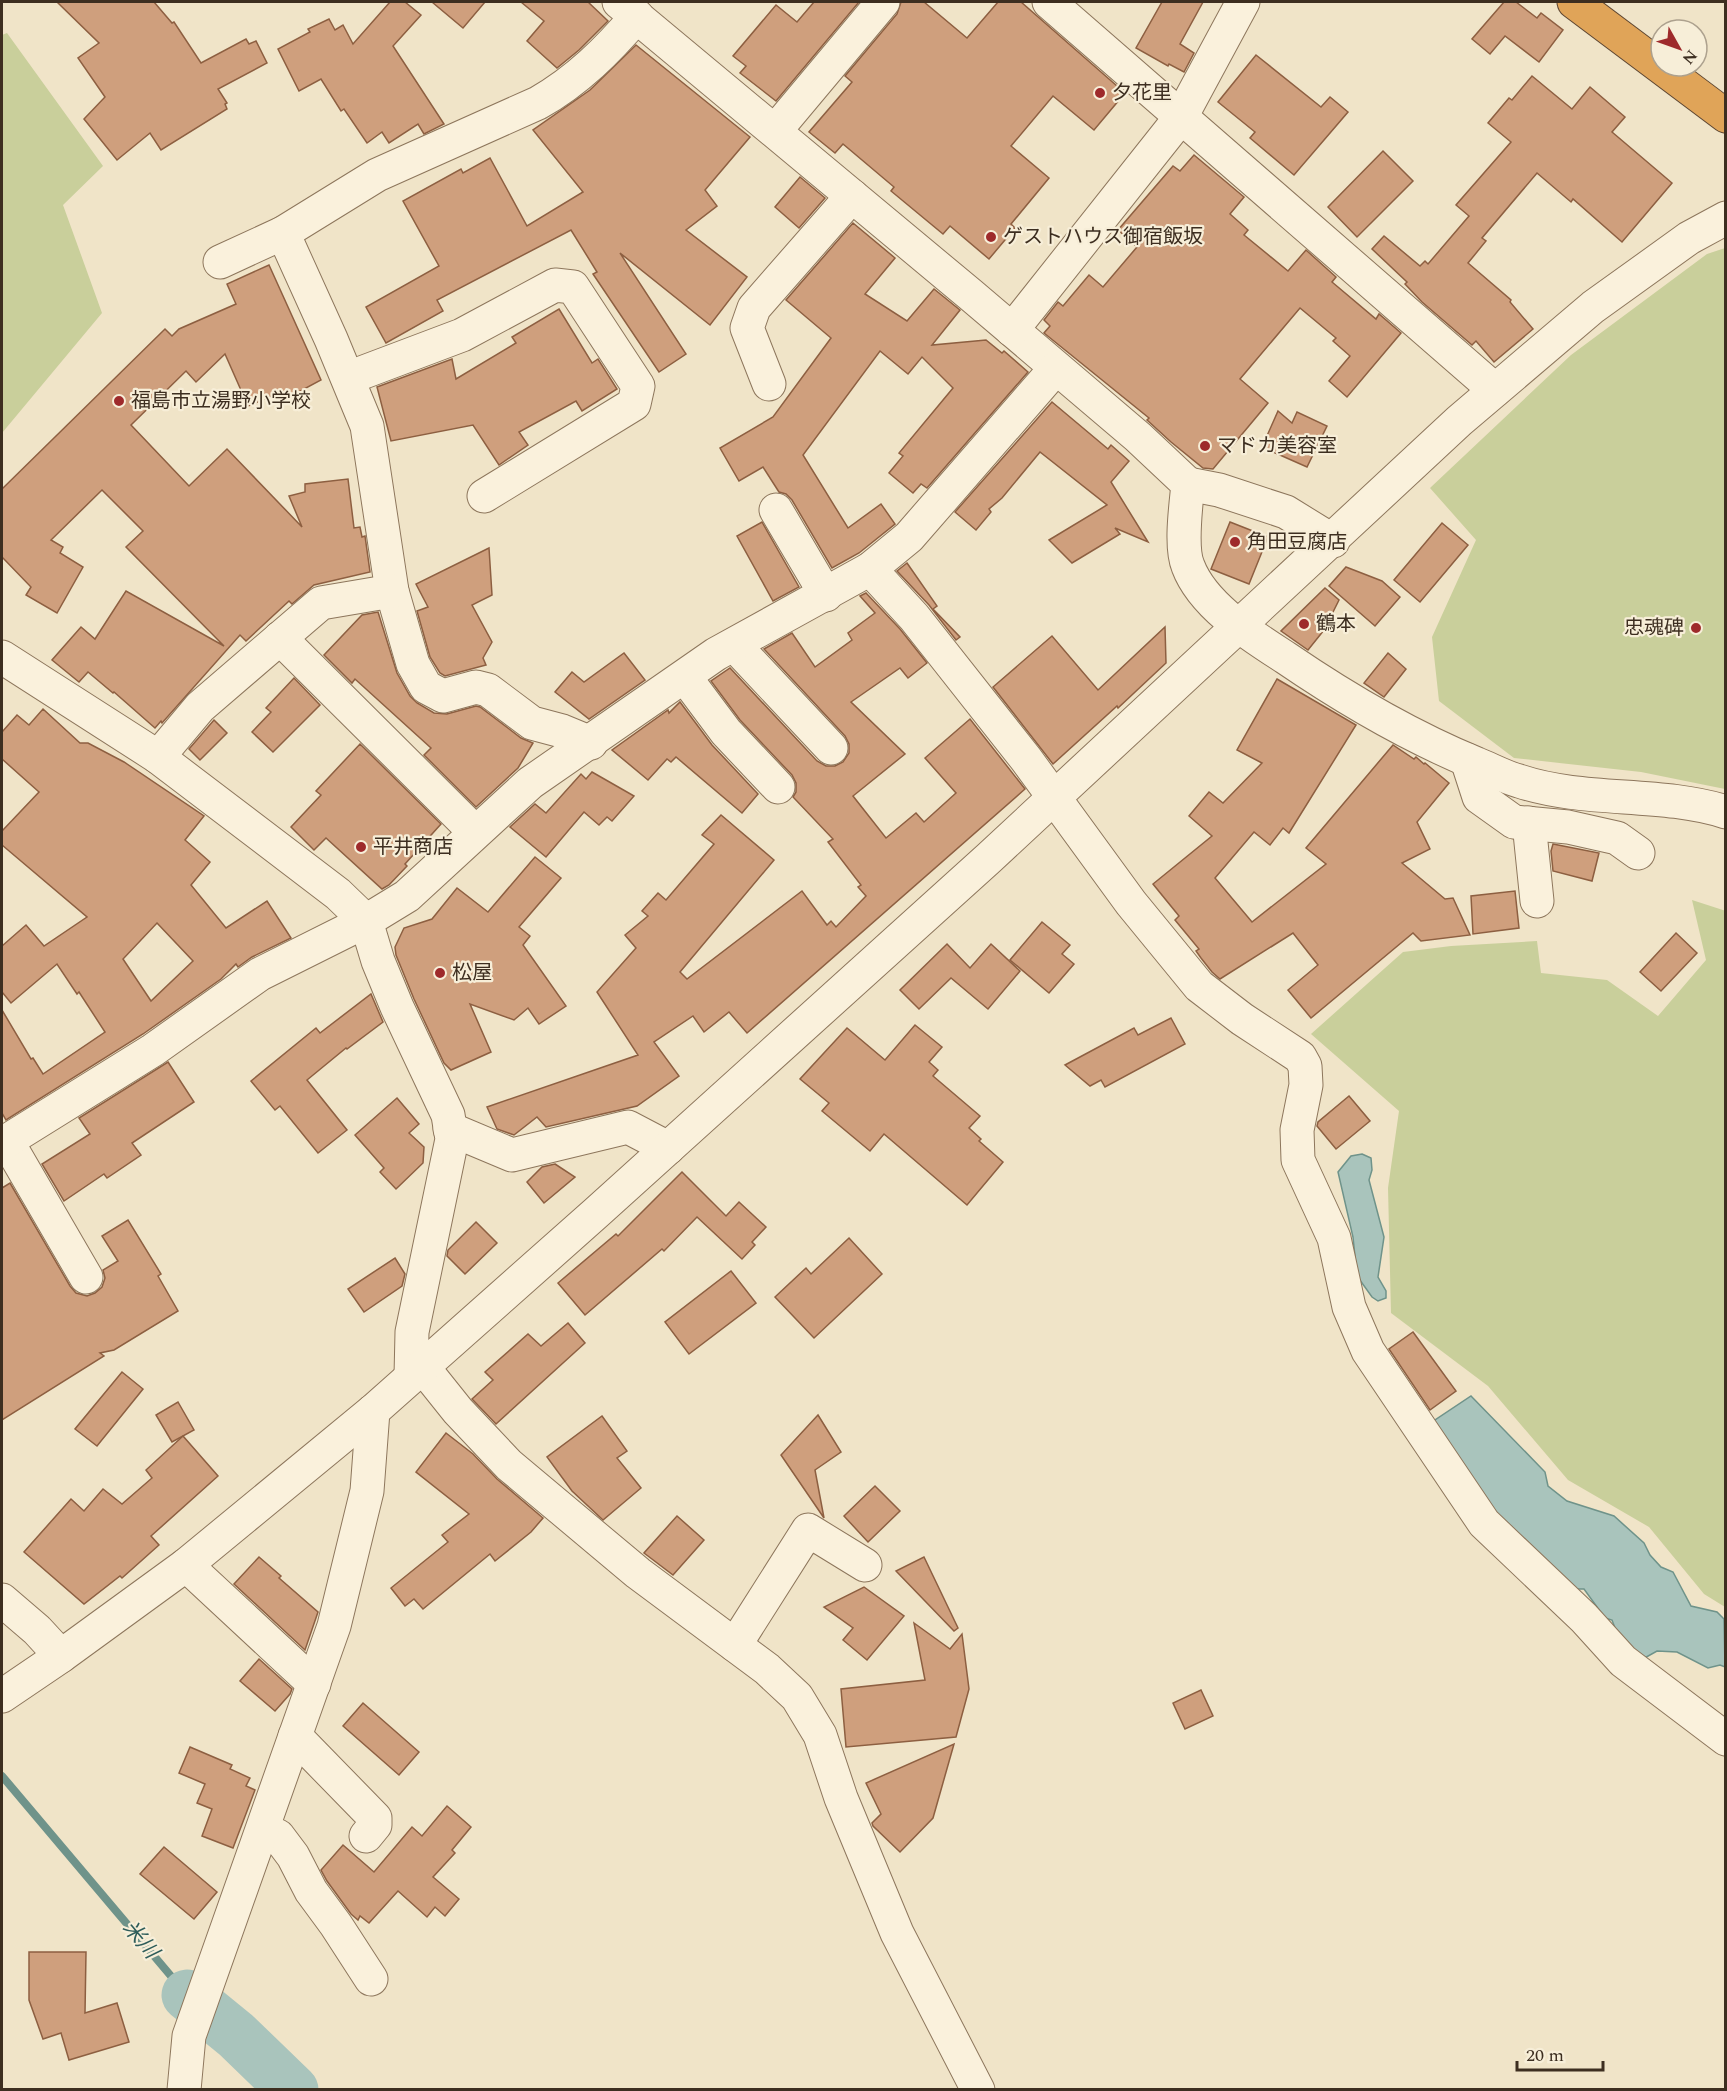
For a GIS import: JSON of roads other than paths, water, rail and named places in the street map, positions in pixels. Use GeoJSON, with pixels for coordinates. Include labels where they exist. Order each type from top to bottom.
{"type":"FeatureCollection","features":[{"type":"Feature","properties":{"kind":"highway"},"geometry":{"type":"LineString","coordinates":[[1574,2],[1725,116]]}},
{"type":"Feature","properties":{"kind":"street"},"geometry":{"type":"LineString","coordinates":[[775,131],[883,2]]}},
{"type":"Feature","properties":{"kind":"street"},"geometry":{"type":"LineString","coordinates":[[1049,2],[1495,390]]}},
{"type":"Feature","properties":{"kind":"street"},"geometry":{"type":"LineString","coordinates":[[1012,330],[1181,117],[1243,2]]}},
{"type":"Feature","properties":{"kind":"street"},"geometry":{"type":"LineString","coordinates":[[220,262],[283,233],[377,174],[558,92],[585,71],[628,9],[1012,330],[1188,484],[1219,490],[1286,512],[1333,541]]}},
{"type":"Feature","properties":{"kind":"street"},"geometry":{"type":"LineString","coordinates":[[769,384],[747,328],[754,309],[852,195]]}},
{"type":"Feature","properties":{"kind":"street"},"geometry":{"type":"LineString","coordinates":[[2,1696],[186,1565],[373,1411],[669,1148],[1054,799],[1459,421],[1593,307],[1689,238],[1725,218]]}},
{"type":"Feature","properties":{"kind":"street"},"geometry":{"type":"LineString","coordinates":[[283,233],[367,426],[392,591],[413,664],[426,687],[443,696],[476,687],[488,690],[532,723],[591,743]]}},
{"type":"Feature","properties":{"kind":"street"},"geometry":{"type":"LineString","coordinates":[[348,378],[462,335],[555,285],[573,287],[638,386],[634,404],[484,496]]}},
{"type":"Feature","properties":{"kind":"street"},"geometry":{"type":"LineString","coordinates":[[86,1277],[4,1143],[153,1050],[260,974],[366,921],[407,896],[530,783],[591,743],[716,654],[870,569],[909,537],[1056,368]]}},
{"type":"Feature","properties":{"kind":"street"},"geometry":{"type":"LineString","coordinates":[[1188,484],[1185,530],[1186,564],[1203,592],[1239,627],[1340,695],[1432,745],[1520,782],[1584,794],[1685,803],[1725,812]]}},
{"type":"Feature","properties":{"kind":"street"},"geometry":{"type":"LineString","coordinates":[[776,510],[826,595]]}},
{"type":"Feature","properties":{"kind":"street"},"geometry":{"type":"LineString","coordinates":[[870,569],[914,617],[1026,759],[1131,903],[1199,986],[1242,1019],[1300,1057],[1305,1066],[1306,1084],[1297,1130],[1298,1160],[1335,1238],[1349,1307],[1368,1351],[1484,1523],[1584,1618],[1623,1661],[1725,1739]]}},
{"type":"Feature","properties":{"kind":"street"},"geometry":{"type":"LineString","coordinates":[[158,757],[200,707],[321,603],[392,591]]}},
{"type":"Feature","properties":{"kind":"street"},"geometry":{"type":"LineString","coordinates":[[280,638],[475,832]]}},
{"type":"Feature","properties":{"kind":"street"},"geometry":{"type":"LineString","coordinates":[[736,644],[831,748]]}},
{"type":"Feature","properties":{"kind":"street"},"geometry":{"type":"LineString","coordinates":[[2,657],[158,757],[338,894],[366,921],[378,961],[393,998],[448,1115],[452,1138],[412,1332],[417,1371],[509,1465],[638,1573],[735,1645],[797,1697],[820,1735],[841,1798],[897,1933],[978,2090]]}},
{"type":"Feature","properties":{"kind":"street"},"geometry":{"type":"LineString","coordinates":[[685,677],[726,732],[778,787]]}},
{"type":"Feature","properties":{"kind":"street"},"geometry":{"type":"LineString","coordinates":[[1467,759],[1479,797],[1514,822],[1568,827],[1617,838],[1638,853]]}},
{"type":"Feature","properties":{"kind":"street"},"geometry":{"type":"LineString","coordinates":[[1529,823],[1537,901]]}},
{"type":"Feature","properties":{"kind":"street"},"geometry":{"type":"LineString","coordinates":[[450,1129],[512,1155],[628,1127],[669,1148]]}},
{"type":"Feature","properties":{"kind":"street"},"geometry":{"type":"LineString","coordinates":[[184,2090],[189,2036],[334,1626],[368,1491],[373,1411]]}},
{"type":"Feature","properties":{"kind":"street"},"geometry":{"type":"LineString","coordinates":[[735,1645],[808,1530],[865,1565]]}},
{"type":"Feature","properties":{"kind":"street"},"geometry":{"type":"LineString","coordinates":[[186,1565],[314,1683]]}},
{"type":"Feature","properties":{"kind":"street"},"geometry":{"type":"LineString","coordinates":[[2,1600],[37,1630],[61,1656]]}},
{"type":"Feature","properties":{"kind":"street"},"geometry":{"type":"LineString","coordinates":[[295,1736],[375,1818],[375,1825],[366,1836]]}},
{"type":"Feature","properties":{"kind":"street"},"geometry":{"type":"LineString","coordinates":[[263,1829],[278,1836],[311,1891],[336,1924],[371,1979]]}},
{"type":"Feature","properties":{"kind":"water"},"geometry":{"type":"Polygon","coordinates":[[[1362,1154],[1371,1158],[1372,1170],[1369,1180],[1384,1237],[1378,1277],[1386,1291],[1386,1298],[1378,1301],[1372,1297],[1357,1276],[1353,1237],[1338,1172],[1351,1156],[1362,1154]]]}},
{"type":"Feature","properties":{"kind":"water"},"geometry":{"type":"Polygon","coordinates":[[[1471,1396],[1545,1472],[1548,1486],[1567,1501],[1614,1516],[1644,1543],[1650,1555],[1661,1567],[1673,1572],[1691,1606],[1717,1612],[1724,1619],[1725,1667],[1720,1665],[1708,1668],[1677,1652],[1657,1651],[1641,1660],[1620,1641],[1612,1620],[1605,1618],[1584,1589],[1573,1589],[1481,1499],[1432,1422],[1471,1396]]]}},
{"type":"Feature","properties":{"kind":"waterway","name":"米川"},"geometry":{"type":"LineString","coordinates":[[2,1776],[187,1995]]}},
{"type":"Feature","properties":{"kind":"waterway","name":"米川"},"geometry":{"type":"LineString","coordinates":[[187,1995],[236,2035],[293,2090]]}},
{"type":"Feature","properties":{"kind":"place","name":"夕花里"},"geometry":{"type":"Point","coordinates":[1100,93]}},
{"type":"Feature","properties":{"kind":"place","name":"ゲストハウス御宿飯坂"},"geometry":{"type":"Point","coordinates":[991,237]}},
{"type":"Feature","properties":{"kind":"place","name":"福島市立湯野小学校"},"geometry":{"type":"Point","coordinates":[119,401]}},
{"type":"Feature","properties":{"kind":"place","name":"マドカ美容室"},"geometry":{"type":"Point","coordinates":[1205,446]}},
{"type":"Feature","properties":{"kind":"place","name":"角田豆腐店"},"geometry":{"type":"Point","coordinates":[1235,542]}},
{"type":"Feature","properties":{"kind":"place","name":"鶴本"},"geometry":{"type":"Point","coordinates":[1304,624]}},
{"type":"Feature","properties":{"kind":"place","name":"忠魂碑"},"geometry":{"type":"Point","coordinates":[1696,628]}},
{"type":"Feature","properties":{"kind":"place","name":"平井商店"},"geometry":{"type":"Point","coordinates":[361,847]}},
{"type":"Feature","properties":{"kind":"place","name":"松屋"},"geometry":{"type":"Point","coordinates":[440,973]}}]}
